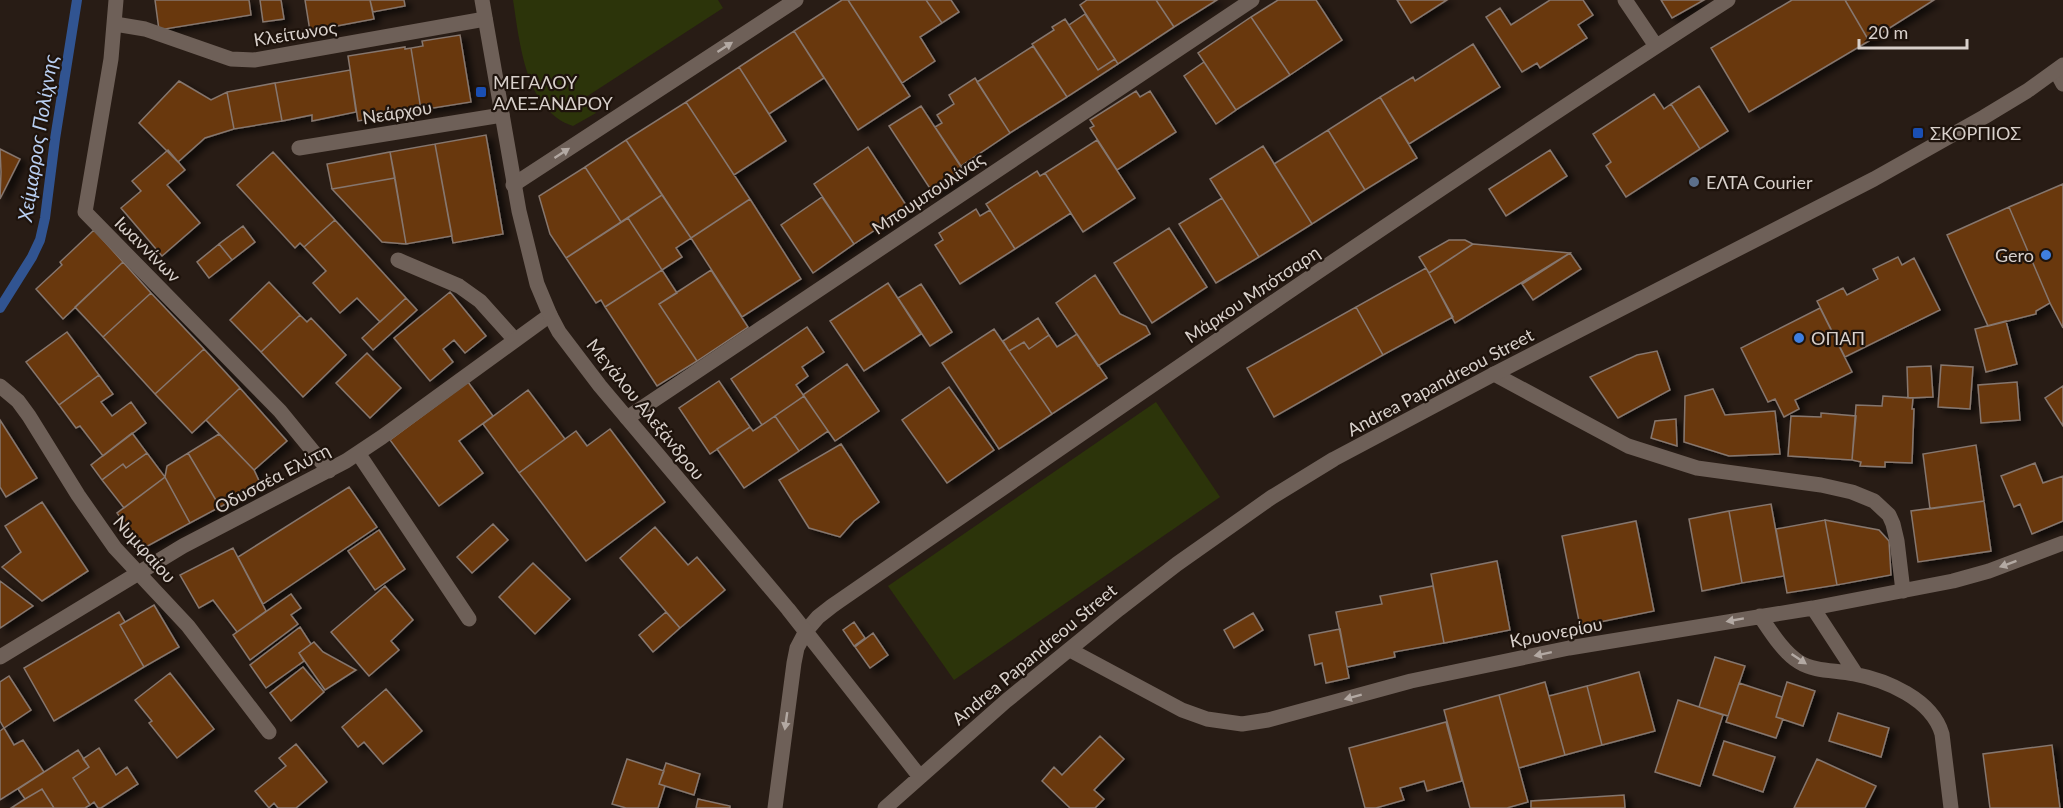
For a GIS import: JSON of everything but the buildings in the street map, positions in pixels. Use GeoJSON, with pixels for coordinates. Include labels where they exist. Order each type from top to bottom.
{"type":"FeatureCollection","features":[{"type":"Feature","properties":{"kind":"street","name":"Ιωαννίνων"},"geometry":{"type":"LineString","coordinates":[[116,0],[111,59],[84,212],[280,411],[329,471]]}},
{"type":"Feature","properties":{"kind":"street","name":"Μεγάλου Αλεξάνδρου"},"geometry":{"type":"LineString","coordinates":[[482,0],[513,185],[537,284],[549,315],[583,364],[807,632],[920,777]]}},
{"type":"Feature","properties":{"kind":"street"},"geometry":{"type":"LineString","coordinates":[[513,185],[796,0]]}},
{"type":"Feature","properties":{"kind":"street","name":"Μπουμπουλίνας"},"geometry":{"type":"LineString","coordinates":[[627,418],[1252,0]]}},
{"type":"Feature","properties":{"kind":"street"},"geometry":{"type":"LineString","coordinates":[[1625,0],[1656,46]]}},
{"type":"Feature","properties":{"kind":"street","name":"Μάρκου Μπότσαρη"},"geometry":{"type":"LineString","coordinates":[[775,808],[797,648],[818,617],[1077,437],[1656,46],[1728,0]]}},
{"type":"Feature","properties":{"kind":"street","name":"Κλείτωνος"},"geometry":{"type":"LineString","coordinates":[[115,24],[145,29],[231,59],[254,60],[485,19]]}},
{"type":"Feature","properties":{"kind":"street","name":"Andrea Papandreou Street"},"geometry":{"type":"LineString","coordinates":[[885,808],[1006,701],[1177,564],[1272,497],[1334,459],[1494,374],[1874,179],[2060,74]]}},
{"type":"Feature","properties":{"kind":"street","name":"Νεάρχου"},"geometry":{"type":"LineString","coordinates":[[299,148],[502,115]]}},
{"type":"Feature","properties":{"kind":"street"},"geometry":{"type":"LineString","coordinates":[[398,260],[459,286],[480,301],[515,339]]}},
{"type":"Feature","properties":{"kind":"street","name":"Οδυσσέα Ελύτη"},"geometry":{"type":"LineString","coordinates":[[0,657],[183,546],[329,471],[358,453],[549,315]]}},
{"type":"Feature","properties":{"kind":"street"},"geometry":{"type":"LineString","coordinates":[[1494,374],[1628,446],[1697,468],[1821,485],[1852,492],[1874,501],[1889,515],[1893,524],[1898,541],[1903,591]]}},
{"type":"Feature","properties":{"kind":"street","name":"Νυμφαίου"},"geometry":{"type":"LineString","coordinates":[[0,386],[12,395],[26,411],[100,528],[137,573],[188,626],[269,732]]}},
{"type":"Feature","properties":{"kind":"street"},"geometry":{"type":"LineString","coordinates":[[358,453],[469,619]]}},
{"type":"Feature","properties":{"kind":"street","name":"Κρυονερίου"},"geometry":{"type":"LineString","coordinates":[[1070,650],[1182,710],[1207,719],[1242,724],[1268,720],[1411,681],[1569,648],[1813,608],[1953,581],[1989,571],[2063,543]]}},
{"type":"Feature","properties":{"kind":"street"},"geometry":{"type":"LineString","coordinates":[[1813,608],[1856,674]]}},
{"type":"Feature","properties":{"kind":"street"},"geometry":{"type":"LineString","coordinates":[[1760,616],[1779,642],[1799,662],[1815,668],[1874,679],[1911,696],[1933,716],[1941,729],[1944,741],[1951,808]]}},
{"type":"Feature","properties":{"kind":"green space"},"geometry":{"type":"Polygon","coordinates":[[[513,0],[718,0],[723,8],[586,97],[596,113],[573,126],[557,118],[544,106],[535,90],[522,55],[513,0]]]}},
{"type":"Feature","properties":{"kind":"green space"},"geometry":{"type":"Polygon","coordinates":[[[1156,402],[1220,497],[954,680],[888,586],[1156,402]]]}},
{"type":"Feature","properties":{"kind":"waterway","name":"Χείμαρρος Πολίχνης"},"geometry":{"type":"LineString","coordinates":[[0,308],[40,240],[77,0]]}},
{"type":"Feature","properties":{"kind":"place","name":"ΜΕΓΑΛΟΥ ΑΛΕΞΑΝΔΡΟΥ"},"geometry":{"type":"Point","coordinates":[481,92]}},
{"type":"Feature","properties":{"kind":"place","name":"ΣΚΟΡΠΙΟΣ"},"geometry":{"type":"Point","coordinates":[1918,133]}},
{"type":"Feature","properties":{"kind":"place","name":"ΕΛΤΑ Courier"},"geometry":{"type":"Point","coordinates":[1694,182]}},
{"type":"Feature","properties":{"kind":"place","name":"Gero"},"geometry":{"type":"Point","coordinates":[2046,255]}},
{"type":"Feature","properties":{"kind":"place","name":"ΟΠΑΠ"},"geometry":{"type":"Point","coordinates":[1799,338]}}]}
